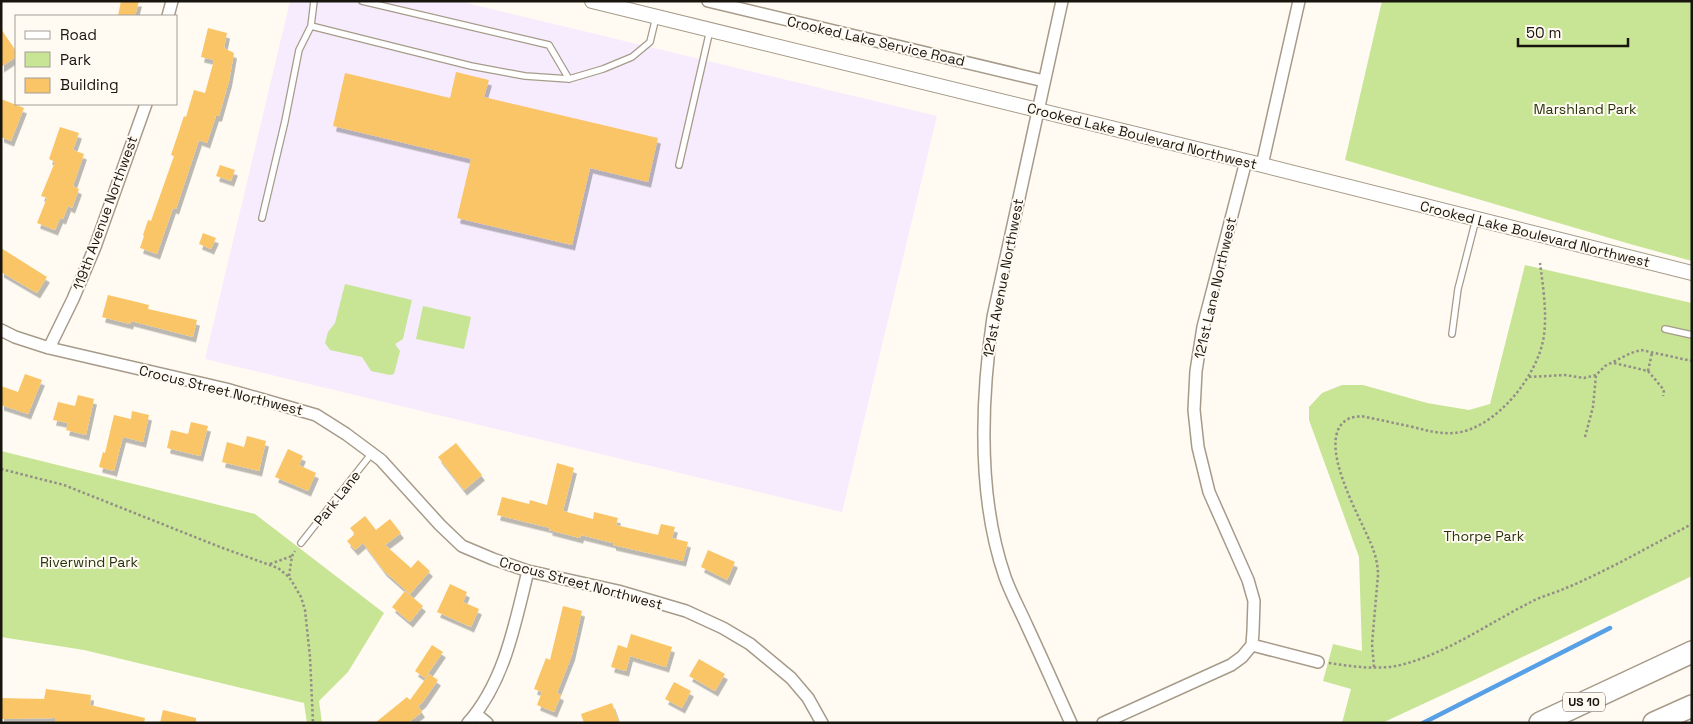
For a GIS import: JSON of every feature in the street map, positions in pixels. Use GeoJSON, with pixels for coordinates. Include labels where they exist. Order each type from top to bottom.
{"type":"FeatureCollection","features":[{"type":"Feature","properties":{"kind":"highway"},"geometry":{"type":"LineString","coordinates":[[1628,682],[1662,656],[1692,640]]}},
{"type":"Feature","properties":{"kind":"highway","name":"US 10"},"geometry":{"type":"LineString","coordinates":[[1540,723],[1692,652]]}},
{"type":"Feature","properties":{"kind":"highway"},"geometry":{"type":"LineString","coordinates":[[1654,723],[1692,706]]}},
{"type":"Feature","properties":{"kind":"street"},"geometry":{"type":"LineString","coordinates":[[168,15],[172,1]]}},
{"type":"Feature","properties":{"kind":"street","name":"Crooked Lake Boulevard Northwest"},"geometry":{"type":"LineString","coordinates":[[592,1],[1246,161],[1692,273]]}},
{"type":"Feature","properties":{"kind":"street","name":"Crooked Lake Service Road"},"geometry":{"type":"LineString","coordinates":[[708,1],[1044,81]]}},
{"type":"Feature","properties":{"kind":"street","name":"121st Avenue Northwest"},"geometry":{"type":"LineString","coordinates":[[1062,1],[993,317],[986,367],[984,427],[987,486],[992,520],[1005,577],[1071,723]]}},
{"type":"Feature","properties":{"kind":"street"},"geometry":{"type":"LineString","coordinates":[[1262,165],[1299,1]]}},
{"type":"Feature","properties":{"kind":"street","name":"119th Avenue Northwest"},"geometry":{"type":"LineString","coordinates":[[49,348],[73,299],[95,247],[146,105]]}},
{"type":"Feature","properties":{"kind":"street","name":"121st Lane Northwest"},"geometry":{"type":"LineString","coordinates":[[1246,161],[1203,327],[1196,371],[1194,410],[1198,447],[1209,492],[1248,580],[1254,600],[1252,645]]}},
{"type":"Feature","properties":{"kind":"street","name":"Crocus Street Northwest"},"geometry":{"type":"LineString","coordinates":[[1,330],[15,337],[49,348],[226,390],[316,415],[372,453],[462,546],[528,571],[646,600],[686,612],[723,628],[750,644],[791,678],[808,698],[822,723]]}},
{"type":"Feature","properties":{"kind":"street"},"geometry":{"type":"LineString","coordinates":[[468,723],[490,692],[503,663],[528,571]]}},
{"type":"Feature","properties":{"kind":"street"},"geometry":{"type":"LineString","coordinates":[[1104,723],[1231,665],[1242,657],[1252,645],[1318,662]]}},
{"type":"Feature","properties":{"kind":"street"},"geometry":{"type":"LineString","coordinates":[[476,714],[487,723]]}},
{"type":"Feature","properties":{"kind":"lane"},"geometry":{"type":"LineString","coordinates":[[262,218],[285,121],[299,50],[311,26],[314,1]]}},
{"type":"Feature","properties":{"kind":"lane"},"geometry":{"type":"LineString","coordinates":[[362,1],[549,45],[569,79]]}},
{"type":"Feature","properties":{"kind":"lane"},"geometry":{"type":"LineString","coordinates":[[311,26],[471,66],[525,76],[569,79],[632,58],[650,42],[656,17]]}},
{"type":"Feature","properties":{"kind":"lane"},"geometry":{"type":"LineString","coordinates":[[679,164],[710,30]]}},
{"type":"Feature","properties":{"kind":"lane"},"geometry":{"type":"LineString","coordinates":[[1452,334],[1458,289],[1476,219]]}},
{"type":"Feature","properties":{"kind":"lane"},"geometry":{"type":"LineString","coordinates":[[1665,329],[1692,335]]}},
{"type":"Feature","properties":{"kind":"lane","name":"Park Lane"},"geometry":{"type":"LineString","coordinates":[[301,543],[372,453]]}},
{"type":"Feature","properties":{"kind":"path"},"geometry":{"type":"LineString","coordinates":[[1374,667],[1372,644],[1378,565],[1343,481],[1335,452],[1335,437],[1341,425],[1349,418],[1361,416],[1437,434],[1464,432],[1483,424],[1497,412],[1529,377],[1538,357],[1544,336],[1540,263]]}},
{"type":"Feature","properties":{"kind":"path"},"geometry":{"type":"LineString","coordinates":[[1585,437],[1593,407],[1596,376],[1605,366],[1631,353],[1642,350],[1692,361]]}},
{"type":"Feature","properties":{"kind":"path"},"geometry":{"type":"LineString","coordinates":[[1648,371],[1652,353]]}},
{"type":"Feature","properties":{"kind":"path"},"geometry":{"type":"LineString","coordinates":[[1613,363],[1648,371],[1664,390],[1663,396]]}},
{"type":"Feature","properties":{"kind":"path"},"geometry":{"type":"LineString","coordinates":[[1529,377],[1565,376],[1584,378],[1596,376]]}},
{"type":"Feature","properties":{"kind":"path"},"geometry":{"type":"LineString","coordinates":[[1,469],[64,485],[278,568],[289,577],[301,597],[305,610],[309,640],[313,723]]}},
{"type":"Feature","properties":{"kind":"path"},"geometry":{"type":"LineString","coordinates":[[1318,662],[1359,668],[1407,663],[1429,655],[1473,634],[1537,598],[1566,589],[1692,524]]}},
{"type":"Feature","properties":{"kind":"path"},"geometry":{"type":"LineString","coordinates":[[289,577],[292,556],[301,543]]}},
{"type":"Feature","properties":{"kind":"path"},"geometry":{"type":"LineString","coordinates":[[270,564],[292,556]]}},
{"type":"Feature","properties":{"kind":"shaded area"},"geometry":{"type":"Polygon","coordinates":[[[290,1],[458,1],[937,116],[842,512],[205,359],[290,1]]]}},
{"type":"Feature","properties":{"kind":"green space","name":"Marshland Park"},"geometry":{"type":"Polygon","coordinates":[[[1382,1],[1692,1],[1692,261],[1345,160],[1382,1]]]}},
{"type":"Feature","properties":{"kind":"green space","name":"Thorpe Park"},"geometry":{"type":"Polygon","coordinates":[[[1525,265],[1692,303],[1692,576],[1382,723],[1342,723],[1351,689],[1323,681],[1333,644],[1362,651],[1359,557],[1309,420],[1309,407],[1322,393],[1342,385],[1363,385],[1427,403],[1469,410],[1490,404],[1525,265]]]}},
{"type":"Feature","properties":{"kind":"green space"},"geometry":{"type":"Polygon","coordinates":[[[345,284],[412,300],[403,339],[395,344],[400,351],[394,374],[390,375],[371,371],[362,357],[330,350],[325,343],[328,332],[335,323],[345,284]]]}},
{"type":"Feature","properties":{"kind":"green space"},"geometry":{"type":"Polygon","coordinates":[[[423,306],[471,317],[464,349],[416,339],[423,306]]]}},
{"type":"Feature","properties":{"kind":"green space","name":"Riverwind Park"},"geometry":{"type":"Polygon","coordinates":[[[1,451],[255,514],[384,613],[348,672],[319,701],[322,723],[307,723],[304,703],[84,650],[1,637],[1,451]]]}},
{"type":"Feature","properties":{"kind":"building"},"geometry":{"type":"Polygon","coordinates":[[[121,1],[139,1],[135,15],[118,15],[121,1]]]}},
{"type":"Feature","properties":{"kind":"building"},"geometry":{"type":"Polygon","coordinates":[[[208,28],[227,33],[224,48],[234,53],[229,81],[219,116],[216,116],[207,143],[199,140],[176,209],[173,208],[157,254],[140,248],[148,220],[151,221],[174,156],[171,155],[194,90],[205,93],[214,60],[201,57],[208,28]]]}},
{"type":"Feature","properties":{"kind":"building"},"geometry":{"type":"Polygon","coordinates":[[[1,29],[15,50],[15,58],[1,67],[1,29]]]}},
{"type":"Feature","properties":{"kind":"building"},"geometry":{"type":"Polygon","coordinates":[[[456,72],[489,80],[484,97],[658,138],[648,182],[590,168],[572,245],[457,218],[471,159],[333,126],[345,73],[450,98],[456,72]]]}},
{"type":"Feature","properties":{"kind":"building"},"geometry":{"type":"Polygon","coordinates":[[[1,99],[24,108],[11,141],[1,137],[1,99]]]}},
{"type":"Feature","properties":{"kind":"building"},"geometry":{"type":"Polygon","coordinates":[[[60,127],[79,133],[73,150],[84,154],[73,186],[79,189],[72,208],[68,206],[63,219],[60,218],[55,230],[37,223],[47,198],[41,196],[55,162],[49,159],[60,127]]]}},
{"type":"Feature","properties":{"kind":"building"},"geometry":{"type":"Polygon","coordinates":[[[220,165],[235,170],[231,181],[216,176],[220,165]]]}},
{"type":"Feature","properties":{"kind":"building"},"geometry":{"type":"Polygon","coordinates":[[[203,233],[216,238],[211,249],[199,244],[203,233]]]}},
{"type":"Feature","properties":{"kind":"building"},"geometry":{"type":"Polygon","coordinates":[[[1,248],[47,277],[37,293],[1,272],[1,248]]]}},
{"type":"Feature","properties":{"kind":"building"},"geometry":{"type":"Polygon","coordinates":[[[108,295],[149,305],[148,309],[197,320],[193,337],[131,321],[130,324],[102,317],[108,295]]]}},
{"type":"Feature","properties":{"kind":"building"},"geometry":{"type":"Polygon","coordinates":[[[25,374],[42,380],[28,414],[1,405],[1,386],[18,392],[25,374]]]}},
{"type":"Feature","properties":{"kind":"building"},"geometry":{"type":"Polygon","coordinates":[[[78,395],[94,399],[86,435],[66,430],[68,423],[53,420],[58,402],[75,406],[78,395]]]}},
{"type":"Feature","properties":{"kind":"building"},"geometry":{"type":"Polygon","coordinates":[[[132,411],[149,415],[143,442],[123,437],[114,471],[99,467],[103,452],[105,453],[114,415],[131,419],[132,411]]]}},
{"type":"Feature","properties":{"kind":"building"},"geometry":{"type":"Polygon","coordinates":[[[191,422],[208,426],[200,456],[167,448],[171,430],[188,434],[191,422]]]}},
{"type":"Feature","properties":{"kind":"building"},"geometry":{"type":"Polygon","coordinates":[[[247,436],[266,441],[259,471],[222,462],[227,442],[244,447],[247,436]]]}},
{"type":"Feature","properties":{"kind":"building"},"geometry":{"type":"Polygon","coordinates":[[[456,443],[482,475],[464,490],[438,457],[456,443]]]}},
{"type":"Feature","properties":{"kind":"building"},"geometry":{"type":"Polygon","coordinates":[[[288,449],[303,456],[299,465],[316,473],[308,491],[275,477],[288,449]]]}},
{"type":"Feature","properties":{"kind":"building"},"geometry":{"type":"Polygon","coordinates":[[[557,463],[574,468],[563,511],[593,519],[594,512],[618,518],[616,525],[658,535],[661,524],[675,527],[672,538],[688,542],[683,561],[613,545],[613,543],[581,535],[580,538],[549,530],[550,528],[497,515],[502,497],[529,504],[530,500],[547,505],[557,463]]]}},
{"type":"Feature","properties":{"kind":"building"},"geometry":{"type":"Polygon","coordinates":[[[365,516],[376,530],[390,519],[401,533],[385,545],[411,568],[418,560],[430,571],[410,594],[384,571],[363,543],[355,550],[347,541],[355,534],[350,528],[365,516]]]}},
{"type":"Feature","properties":{"kind":"building"},"geometry":{"type":"Polygon","coordinates":[[[708,550],[735,562],[727,580],[701,567],[708,550]]]}},
{"type":"Feature","properties":{"kind":"building"},"geometry":{"type":"Polygon","coordinates":[[[450,584],[467,592],[463,602],[479,609],[471,627],[437,612],[450,584]]]}},
{"type":"Feature","properties":{"kind":"building"},"geometry":{"type":"Polygon","coordinates":[[[405,591],[423,606],[410,622],[392,607],[405,591]]]}},
{"type":"Feature","properties":{"kind":"building"},"geometry":{"type":"Polygon","coordinates":[[[563,606],[582,611],[572,655],[557,693],[561,695],[554,712],[537,705],[542,692],[534,689],[546,658],[550,660],[563,606]]]}},
{"type":"Feature","properties":{"kind":"building"},"geometry":{"type":"Polygon","coordinates":[[[631,634],[672,647],[666,667],[630,656],[626,671],[611,667],[618,645],[627,648],[631,634]]]}},
{"type":"Feature","properties":{"kind":"building"},"geometry":{"type":"Polygon","coordinates":[[[432,645],[443,652],[425,678],[415,671],[432,645]]]}},
{"type":"Feature","properties":{"kind":"building"},"geometry":{"type":"Polygon","coordinates":[[[699,659],[725,674],[715,691],[689,676],[699,659]]]}},
{"type":"Feature","properties":{"kind":"building"},"geometry":{"type":"Polygon","coordinates":[[[429,674],[438,680],[423,702],[418,706],[422,712],[408,723],[375,723],[407,697],[410,700],[429,674]]]}},
{"type":"Feature","properties":{"kind":"building"},"geometry":{"type":"Polygon","coordinates":[[[674,682],[691,691],[682,708],[665,699],[674,682]]]}},
{"type":"Feature","properties":{"kind":"building"},"geometry":{"type":"Polygon","coordinates":[[[46,689],[91,695],[90,705],[145,718],[144,723],[55,723],[55,718],[1,719],[1,698],[44,699],[46,689]]]}},
{"type":"Feature","properties":{"kind":"building"},"geometry":{"type":"Polygon","coordinates":[[[612,703],[619,723],[584,723],[581,714],[612,703]]]}},
{"type":"Feature","properties":{"kind":"building"},"geometry":{"type":"Polygon","coordinates":[[[163,710],[196,718],[196,723],[160,723],[163,710]]]}},
{"type":"Feature","properties":{"kind":"waterway"},"geometry":{"type":"LineString","coordinates":[[1423,723],[1610,628]]}}]}
